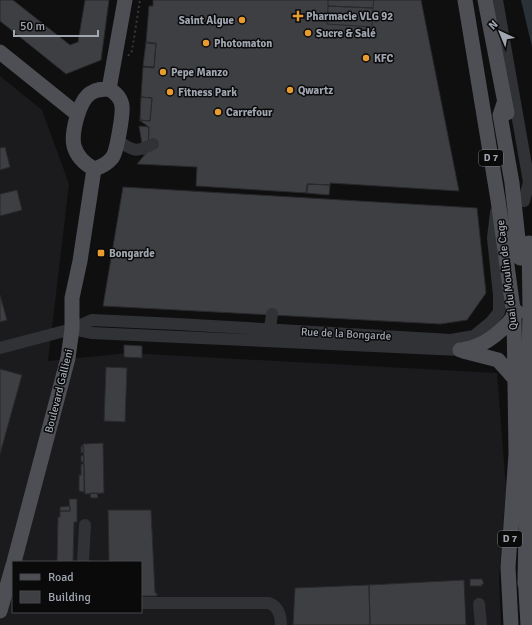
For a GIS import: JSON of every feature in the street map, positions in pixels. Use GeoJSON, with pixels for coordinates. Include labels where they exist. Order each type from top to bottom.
{"type":"FeatureCollection","features":[{"type":"Feature","properties":{"kind":"main road"},"geometry":{"type":"LineString","coordinates":[[109,89],[125,0]]}},
{"type":"Feature","properties":{"kind":"main road","name":"Quai du Moulin de Cage"},"geometry":{"type":"LineString","coordinates":[[465,0],[498,200],[514,316],[516,454],[508,567],[512,625]]}},
{"type":"Feature","properties":{"kind":"main road"},"geometry":{"type":"LineString","coordinates":[[460,350],[478,346],[492,338],[514,316],[520,301],[521,277],[519,235],[512,183],[500,115],[504,103],[485,0]]}},
{"type":"Feature","properties":{"kind":"main road"},"geometry":{"type":"LineString","coordinates":[[0,52],[77,114]]}},
{"type":"Feature","properties":{"kind":"main road"},"geometry":{"type":"LineString","coordinates":[[109,89],[117,95],[122,106],[117,147],[109,162],[94,169],[86,165],[78,156],[74,146],[77,114],[81,102],[91,93],[109,89]]}},
{"type":"Feature","properties":{"kind":"main road","name":"D 7"},"geometry":{"type":"LineString","coordinates":[[504,103],[518,159],[532,272]]}},
{"type":"Feature","properties":{"kind":"main road","name":"Boulevard Gallieni"},"geometry":{"type":"LineString","coordinates":[[14,561],[68,358],[72,329],[72,298],[80,261],[94,169]]}},
{"type":"Feature","properties":{"kind":"main road"},"geometry":{"type":"LineString","coordinates":[[525,584],[530,307],[528,243]]}},
{"type":"Feature","properties":{"kind":"main road"},"geometry":{"type":"LineString","coordinates":[[460,350],[498,360],[515,379]]}},
{"type":"Feature","properties":{"kind":"main road"},"geometry":{"type":"LineString","coordinates":[[516,454],[528,625]]}},
{"type":"Feature","properties":{"kind":"main road"},"geometry":{"type":"LineString","coordinates":[[0,611],[9,593],[12,573]]}},
{"type":"Feature","properties":{"kind":"street"},"geometry":{"type":"LineString","coordinates":[[457,0],[471,36]]}},
{"type":"Feature","properties":{"kind":"street"},"geometry":{"type":"LineString","coordinates":[[497,0],[529,182],[524,201]]}},
{"type":"Feature","properties":{"kind":"street"},"geometry":{"type":"LineString","coordinates":[[117,147],[130,157],[140,156],[153,147]]}},
{"type":"Feature","properties":{"kind":"street","name":"Rue de la Bongarde"},"geometry":{"type":"LineString","coordinates":[[0,348],[72,329],[92,320],[451,340],[474,336],[495,318],[500,305],[493,238],[498,200]]}},
{"type":"Feature","properties":{"kind":"street"},"geometry":{"type":"LineString","coordinates":[[268,342],[271,330],[272,314]]}},
{"type":"Feature","properties":{"kind":"street","name":"Rue de la Bongarde"},"geometry":{"type":"LineString","coordinates":[[72,329],[91,333],[460,350]]}},
{"type":"Feature","properties":{"kind":"street"},"geometry":{"type":"LineString","coordinates":[[83,561],[85,526]]}},
{"type":"Feature","properties":{"kind":"street"},"geometry":{"type":"LineString","coordinates":[[142,603],[269,603],[274,605],[278,610],[281,617],[281,625]]}},
{"type":"Feature","properties":{"kind":"street"},"geometry":{"type":"LineString","coordinates":[[479,604],[481,625]]}},
{"type":"Feature","properties":{"kind":"shaded area"},"geometry":{"type":"Polygon","coordinates":[[[521,0],[532,0],[532,47],[521,0]]]}},
{"type":"Feature","properties":{"kind":"shaded area"},"geometry":{"type":"Polygon","coordinates":[[[0,76],[42,110],[69,184],[48,361],[128,353],[497,373],[506,488],[499,579],[501,625],[0,625],[0,76]]]}},
{"type":"Feature","properties":{"kind":"building"},"geometry":{"type":"Polygon","coordinates":[[[0,0],[13,0],[70,45],[78,42],[85,0],[109,0],[101,60],[66,74],[0,21],[0,0]]]}},
{"type":"Feature","properties":{"kind":"building","name":"Qwartz"},"geometry":{"type":"Polygon","coordinates":[[[153,0],[421,0],[459,191],[330,183],[330,185],[308,184],[307,193],[196,186],[197,167],[137,164],[148,151],[149,127],[139,120],[150,121],[152,98],[141,97],[143,67],[154,68],[156,44],[146,43],[149,6],[153,6],[153,0]]]}},
{"type":"Feature","properties":{"kind":"building"},"geometry":{"type":"Polygon","coordinates":[[[328,0],[374,0],[373,8],[328,6],[328,0]]]}},
{"type":"Feature","properties":{"kind":"building"},"geometry":{"type":"Polygon","coordinates":[[[328,6],[373,8],[372,27],[327,24],[328,6]]]}},
{"type":"Feature","properties":{"kind":"building"},"geometry":{"type":"Polygon","coordinates":[[[146,42],[156,43],[154,67],[143,66],[146,42]]]}},
{"type":"Feature","properties":{"kind":"building"},"geometry":{"type":"Polygon","coordinates":[[[141,97],[152,98],[150,121],[140,120],[141,97]]]}},
{"type":"Feature","properties":{"kind":"building"},"geometry":{"type":"Polygon","coordinates":[[[139,126],[149,127],[148,151],[144,156],[139,126]]]}},
{"type":"Feature","properties":{"kind":"building"},"geometry":{"type":"Polygon","coordinates":[[[5,147],[10,167],[0,170],[0,148],[5,147]]]}},
{"type":"Feature","properties":{"kind":"building"},"geometry":{"type":"Polygon","coordinates":[[[307,184],[330,185],[329,195],[306,193],[307,184]]]}},
{"type":"Feature","properties":{"kind":"building"},"geometry":{"type":"Polygon","coordinates":[[[123,187],[477,208],[486,293],[467,320],[440,324],[103,306],[123,187]]]}},
{"type":"Feature","properties":{"kind":"building"},"geometry":{"type":"Polygon","coordinates":[[[17,190],[22,210],[0,216],[0,194],[17,190]]]}},
{"type":"Feature","properties":{"kind":"building"},"geometry":{"type":"Polygon","coordinates":[[[0,295],[7,320],[0,322],[0,295]]]}},
{"type":"Feature","properties":{"kind":"building"},"geometry":{"type":"Polygon","coordinates":[[[124,345],[142,346],[142,358],[124,357],[124,345]]]}},
{"type":"Feature","properties":{"kind":"building"},"geometry":{"type":"Polygon","coordinates":[[[106,367],[127,368],[125,422],[104,421],[106,367]]]}},
{"type":"Feature","properties":{"kind":"building"},"geometry":{"type":"Polygon","coordinates":[[[0,369],[22,375],[0,454],[0,369]]]}},
{"type":"Feature","properties":{"kind":"building"},"geometry":{"type":"Polygon","coordinates":[[[103,443],[104,493],[85,494],[83,444],[103,443]]]}},
{"type":"Feature","properties":{"kind":"building"},"geometry":{"type":"Polygon","coordinates":[[[81,446],[83,446],[84,452],[81,453],[81,446]]]}},
{"type":"Feature","properties":{"kind":"building"},"geometry":{"type":"Polygon","coordinates":[[[84,455],[84,461],[81,462],[81,456],[84,455]]]}},
{"type":"Feature","properties":{"kind":"building"},"geometry":{"type":"Polygon","coordinates":[[[81,464],[84,464],[84,492],[79,491],[81,464]]]}},
{"type":"Feature","properties":{"kind":"building"},"geometry":{"type":"Polygon","coordinates":[[[90,493],[97,493],[98,498],[91,498],[90,493]]]}},
{"type":"Feature","properties":{"kind":"building"},"geometry":{"type":"Polygon","coordinates":[[[69,499],[77,499],[77,522],[74,522],[73,561],[57,561],[58,517],[60,517],[60,511],[70,511],[69,499]]]}},
{"type":"Feature","properties":{"kind":"building"},"geometry":{"type":"Polygon","coordinates":[[[70,506],[70,511],[60,511],[60,507],[70,506]]]}},
{"type":"Feature","properties":{"kind":"building"},"geometry":{"type":"Polygon","coordinates":[[[108,510],[151,510],[155,593],[157,593],[157,596],[142,596],[142,561],[109,561],[108,510]]]}},
{"type":"Feature","properties":{"kind":"building"},"geometry":{"type":"Polygon","coordinates":[[[470,579],[482,579],[484,584],[482,584],[482,586],[470,586],[470,579]]]}},
{"type":"Feature","properties":{"kind":"building"},"geometry":{"type":"Polygon","coordinates":[[[464,580],[466,625],[370,625],[369,585],[464,580]]]}},
{"type":"Feature","properties":{"kind":"building"},"geometry":{"type":"Polygon","coordinates":[[[369,585],[370,625],[293,625],[295,588],[369,585]]]}},
{"type":"Feature","properties":{"kind":"place","name":"Pharmacie VLG 92"},"geometry":{"type":"Point","coordinates":[298,16]}},
{"type":"Feature","properties":{"kind":"place","name":"Saint Algue"},"geometry":{"type":"Point","coordinates":[242,20]}},
{"type":"Feature","properties":{"kind":"place","name":"Sucre & Salé"},"geometry":{"type":"Point","coordinates":[308,33]}},
{"type":"Feature","properties":{"kind":"place","name":"Photomaton"},"geometry":{"type":"Point","coordinates":[206,43]}},
{"type":"Feature","properties":{"kind":"place","name":"KFC"},"geometry":{"type":"Point","coordinates":[366,58]}},
{"type":"Feature","properties":{"kind":"place","name":"Pepe Manzo"},"geometry":{"type":"Point","coordinates":[163,72]}},
{"type":"Feature","properties":{"kind":"place","name":"Qwartz"},"geometry":{"type":"Point","coordinates":[290,90]}},
{"type":"Feature","properties":{"kind":"place","name":"Fitness Park"},"geometry":{"type":"Point","coordinates":[170,92]}},
{"type":"Feature","properties":{"kind":"place","name":"Carrefour"},"geometry":{"type":"Point","coordinates":[218,112]}},
{"type":"Feature","properties":{"kind":"place","name":"Bongarde"},"geometry":{"type":"Point","coordinates":[101,253]}}]}
